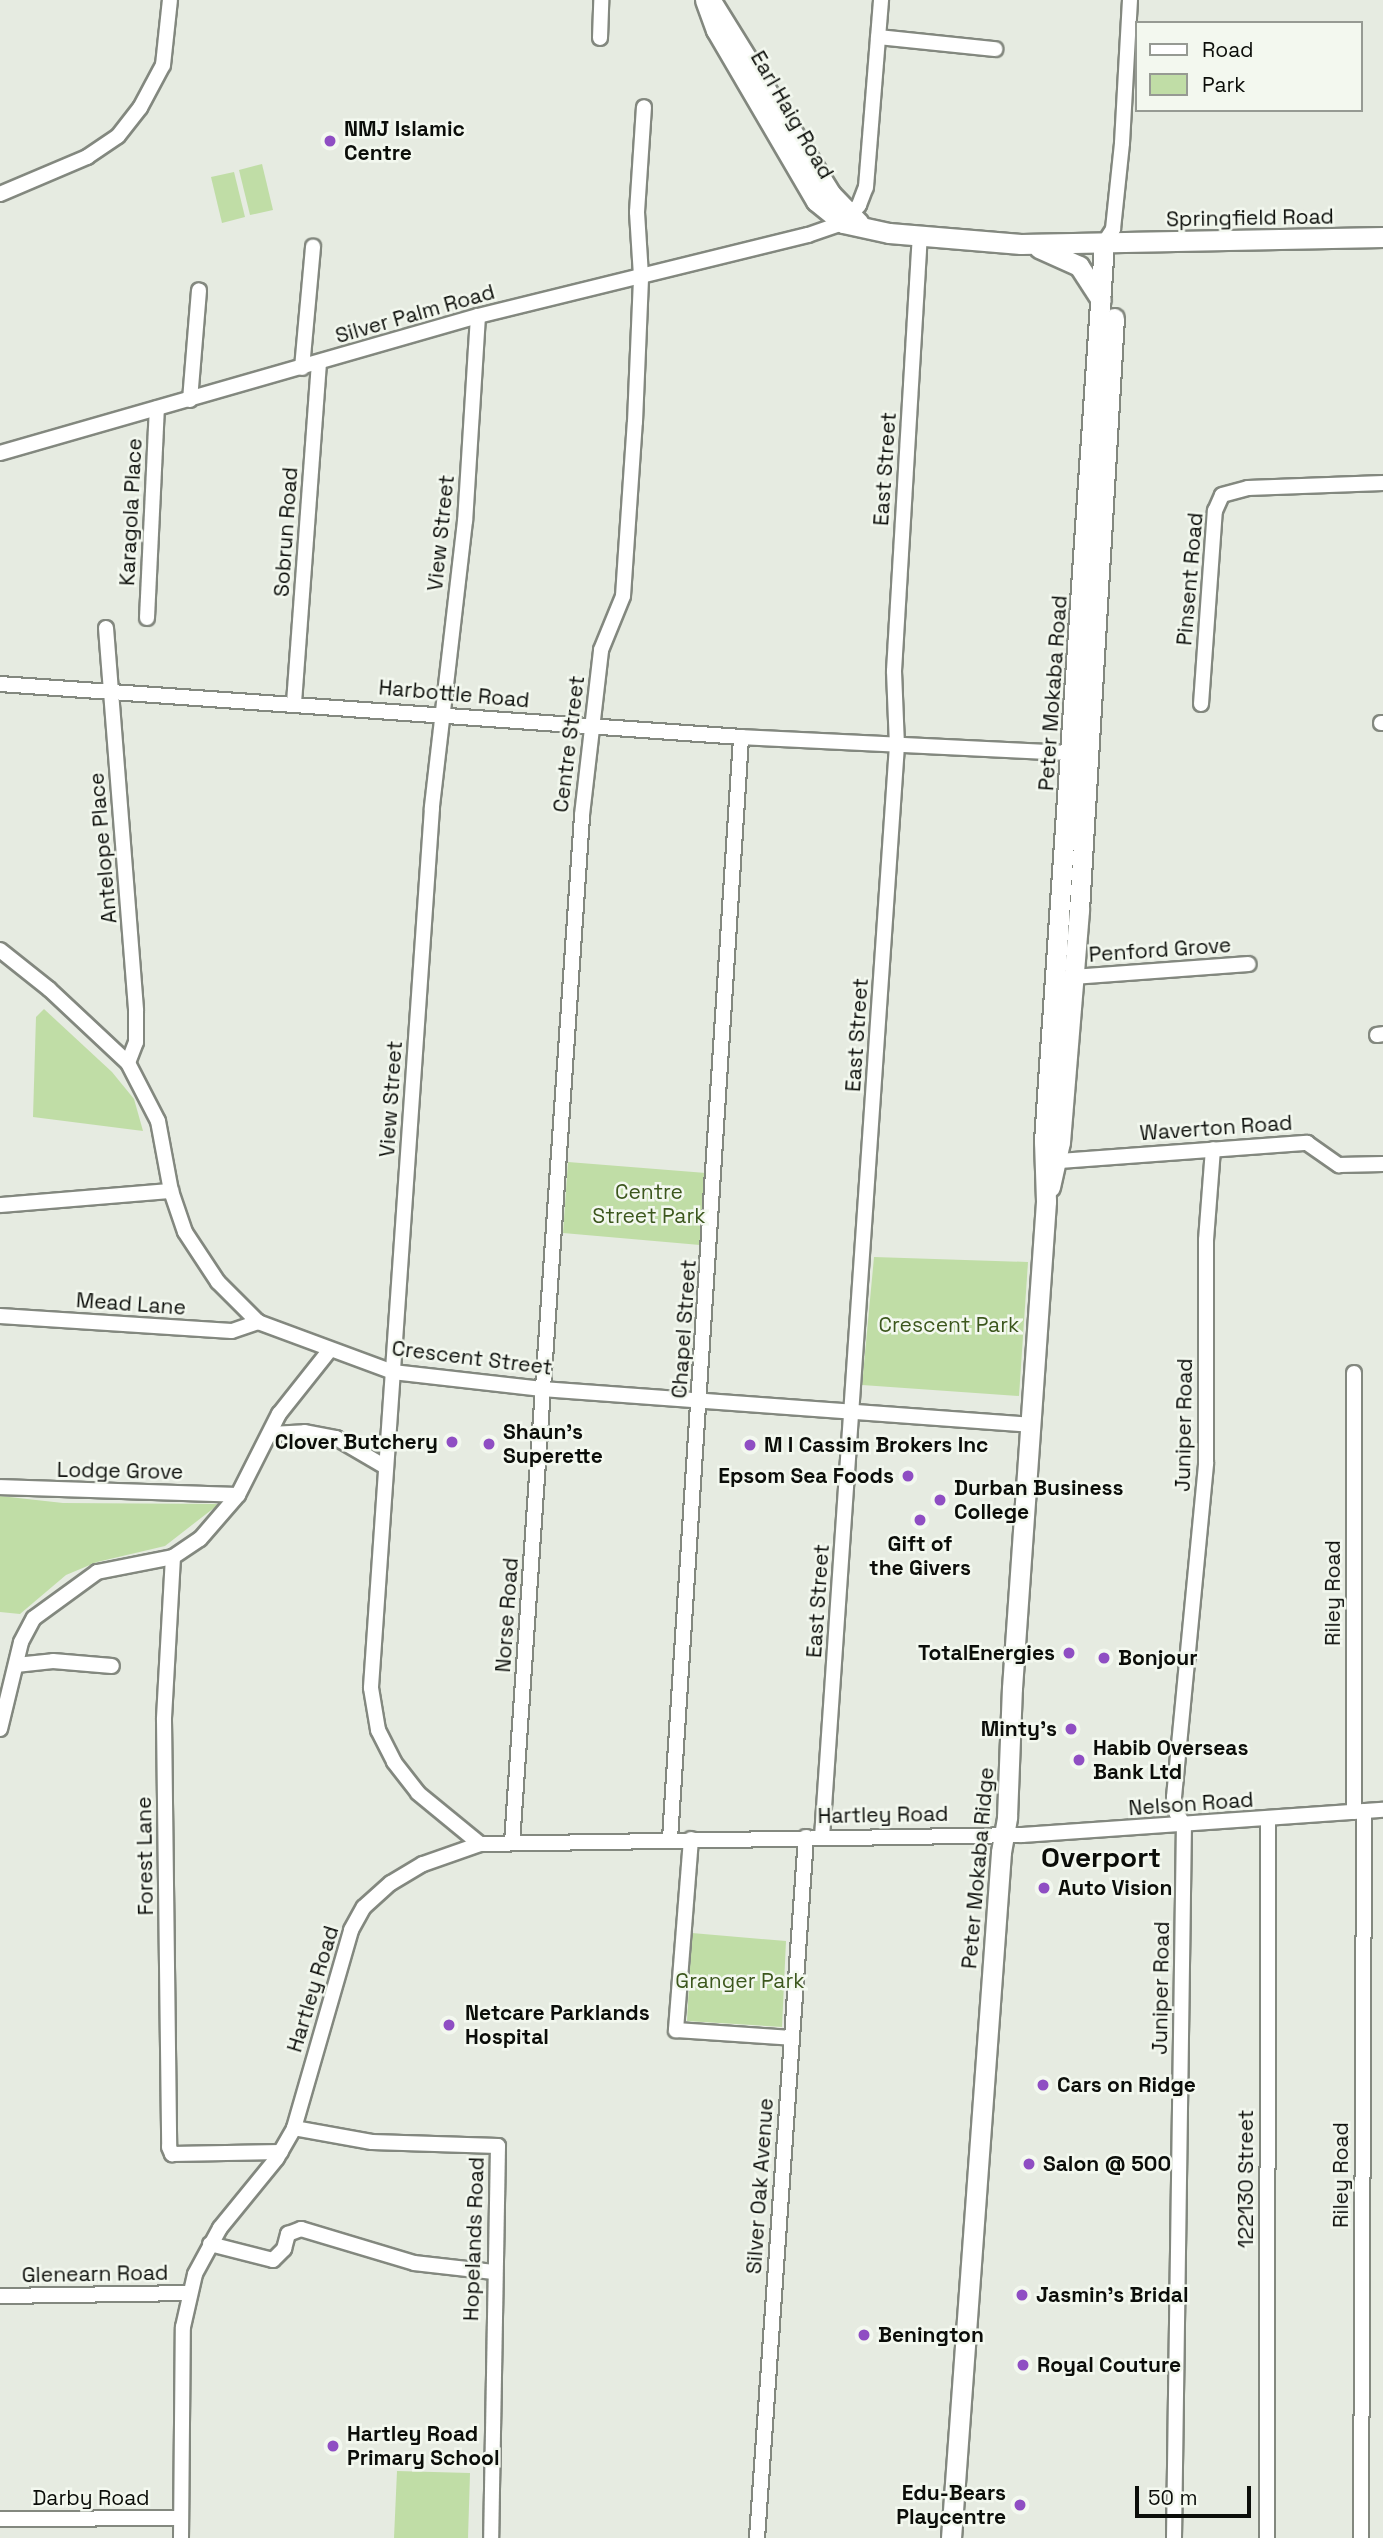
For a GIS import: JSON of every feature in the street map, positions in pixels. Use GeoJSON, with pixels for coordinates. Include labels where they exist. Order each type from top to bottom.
{"type":"FeatureCollection","features":[{"type":"Feature","properties":{"kind":"street"},"geometry":{"type":"LineString","coordinates":[[0,194],[87,157],[118,136],[140,108],[163,65],[170,0]]}},
{"type":"Feature","properties":{"kind":"street"},"geometry":{"type":"LineString","coordinates":[[600,38],[601,0]]}},
{"type":"Feature","properties":{"kind":"street","name":"Earl Haig Road"},"geometry":{"type":"LineString","coordinates":[[707,0],[716,30],[816,201],[853,222]]}},
{"type":"Feature","properties":{"kind":"street"},"geometry":{"type":"LineString","coordinates":[[881,0],[866,187],[853,222],[920,236],[1021,244],[1111,238]]}},
{"type":"Feature","properties":{"kind":"street","name":"Peter Mokaba Road"},"geometry":{"type":"LineString","coordinates":[[1051,1162],[1111,238],[1130,0]]}},
{"type":"Feature","properties":{"kind":"street"},"geometry":{"type":"LineString","coordinates":[[878,37],[995,49]]}},
{"type":"Feature","properties":{"kind":"street","name":"Centre Street"},"geometry":{"type":"LineString","coordinates":[[542,1389],[592,727],[601,650],[623,596],[641,275],[637,212],[644,107]]}},
{"type":"Feature","properties":{"kind":"street","name":"Silver Palm Road"},"geometry":{"type":"LineString","coordinates":[[0,453],[478,316],[853,222]]}},
{"type":"Feature","properties":{"kind":"street","name":"East Street"},"geometry":{"type":"LineString","coordinates":[[822,1837],[897,747],[894,659],[920,236]]}},
{"type":"Feature","properties":{"kind":"street","name":"Springfield Road"},"geometry":{"type":"LineString","coordinates":[[1111,238],[1383,237]]}},
{"type":"Feature","properties":{"kind":"street","name":"Peter Mokaba Road"},"geometry":{"type":"LineString","coordinates":[[1051,1162],[1073,977],[1072,753],[1102,305],[1111,238]]}},
{"type":"Feature","properties":{"kind":"street"},"geometry":{"type":"LineString","coordinates":[[1021,244],[1049,251],[1079,266],[1094,284],[1102,305]]}},
{"type":"Feature","properties":{"kind":"street"},"geometry":{"type":"LineString","coordinates":[[302,368],[313,246]]}},
{"type":"Feature","properties":{"kind":"street"},"geometry":{"type":"LineString","coordinates":[[190,400],[199,290]]}},
{"type":"Feature","properties":{"kind":"street","name":"View Street"},"geometry":{"type":"LineString","coordinates":[[478,316],[467,494],[432,808],[393,1372],[384,1466],[372,1709],[378,1730],[405,1777],[480,1844]]}},
{"type":"Feature","properties":{"kind":"street","name":"Sobrun Road"},"geometry":{"type":"LineString","coordinates":[[294,703],[319,363]]}},
{"type":"Feature","properties":{"kind":"street","name":"Karagola Place"},"geometry":{"type":"LineString","coordinates":[[147,618],[156,408]]}},
{"type":"Feature","properties":{"kind":"street","name":"Pinsent Road"},"geometry":{"type":"LineString","coordinates":[[1201,704],[1215,510],[1222,495],[1261,487],[1383,483]]}},
{"type":"Feature","properties":{"kind":"street","name":"Antelope Place"},"geometry":{"type":"LineString","coordinates":[[106,628],[136,1011],[136,1042],[128,1063]]}},
{"type":"Feature","properties":{"kind":"street","name":"Harbottle Road"},"geometry":{"type":"LineString","coordinates":[[0,684],[741,737],[897,747],[1072,753]]}},
{"type":"Feature","properties":{"kind":"street","name":"Chapel Street"},"geometry":{"type":"LineString","coordinates":[[670,1839],[741,737]]}},
{"type":"Feature","properties":{"kind":"street","name":"Crescent Street"},"geometry":{"type":"LineString","coordinates":[[0,950],[42,982],[128,1063],[158,1121],[171,1191],[185,1232],[236,1303],[258,1322],[329,1351],[393,1372],[542,1389],[1030,1425]]}},
{"type":"Feature","properties":{"kind":"street","name":"Penford Grove"},"geometry":{"type":"LineString","coordinates":[[1073,977],[1250,964]]}},
{"type":"Feature","properties":{"kind":"street","name":"Waverton Road"},"geometry":{"type":"LineString","coordinates":[[1051,1162],[1307,1143],[1339,1165],[1383,1164]]}},
{"type":"Feature","properties":{"kind":"street","name":"Juniper Road"},"geometry":{"type":"LineString","coordinates":[[1174,2538],[1184,1825],[1176,1812],[1174,1797],[1206,1463],[1206,1240],[1213,1149]]}},
{"type":"Feature","properties":{"kind":"street","name":"Peter Mokaba Ridge"},"geometry":{"type":"LineString","coordinates":[[951,2538],[1046,1201],[1051,1162]]}},
{"type":"Feature","properties":{"kind":"street"},"geometry":{"type":"LineString","coordinates":[[0,1205],[171,1191]]}},
{"type":"Feature","properties":{"kind":"street","name":"Mead Lane"},"geometry":{"type":"LineString","coordinates":[[0,1316],[232,1331],[258,1322]]}},
{"type":"Feature","properties":{"kind":"street"},"geometry":{"type":"LineString","coordinates":[[0,1730],[16,1665],[30,1624],[75,1585],[107,1569],[173,1557],[215,1524],[238,1495],[288,1399],[314,1375],[329,1351]]}},
{"type":"Feature","properties":{"kind":"street","name":"Riley Road"},"geometry":{"type":"LineString","coordinates":[[1354,1373],[1359,1812],[1361,2538]]}},
{"type":"Feature","properties":{"kind":"street","name":"Norse Road"},"geometry":{"type":"LineString","coordinates":[[512,1843],[542,1389]]}},
{"type":"Feature","properties":{"kind":"street"},"geometry":{"type":"LineString","coordinates":[[270,1434],[305,1432],[336,1438],[384,1466]]}},
{"type":"Feature","properties":{"kind":"street","name":"Lodge Grove"},"geometry":{"type":"LineString","coordinates":[[0,1487],[238,1495]]}},
{"type":"Feature","properties":{"kind":"street","name":"Forest Lane"},"geometry":{"type":"LineString","coordinates":[[173,1557],[164,1720],[172,2154],[281,2152]]}},
{"type":"Feature","properties":{"kind":"street"},"geometry":{"type":"LineString","coordinates":[[16,1665],[53,1661],[111,1666]]}},
{"type":"Feature","properties":{"kind":"street","name":"Nelson Road"},"geometry":{"type":"LineString","coordinates":[[1003,1835],[1383,1810]]}},
{"type":"Feature","properties":{"kind":"street","name":"122130 Street"},"geometry":{"type":"LineString","coordinates":[[1267,2538],[1268,1819]]}},
{"type":"Feature","properties":{"kind":"street","name":"Hartley Road"},"geometry":{"type":"LineString","coordinates":[[181,2538],[183,2327],[190,2292],[209,2244],[281,2152],[294,2128],[339,1965],[364,1907],[391,1883],[423,1864],[480,1844],[1003,1835]]}},
{"type":"Feature","properties":{"kind":"street","name":"Silver Oak Avenue"},"geometry":{"type":"LineString","coordinates":[[757,2538],[806,1838]]}},
{"type":"Feature","properties":{"kind":"street"},"geometry":{"type":"LineString","coordinates":[[691,1839],[676,2030],[792,2038]]}},
{"type":"Feature","properties":{"kind":"street","name":"Hopelands Road"},"geometry":{"type":"LineString","coordinates":[[294,2128],[372,2142],[498,2146],[491,2538]]}},
{"type":"Feature","properties":{"kind":"street"},"geometry":{"type":"LineString","coordinates":[[209,2244],[273,2260],[284,2249],[288,2234],[301,2229],[414,2263],[494,2272]]}},
{"type":"Feature","properties":{"kind":"street","name":"Glenearn Road"},"geometry":{"type":"LineString","coordinates":[[0,2297],[190,2292]]}},
{"type":"Feature","properties":{"kind":"street","name":"Darby Road"},"geometry":{"type":"LineString","coordinates":[[0,2519],[181,2518]]}},
{"type":"Feature","properties":{"kind":"green space"},"geometry":{"type":"Polygon","coordinates":[[[262,164],[273,210],[250,215],[239,170],[262,164]]]}},
{"type":"Feature","properties":{"kind":"green space"},"geometry":{"type":"Polygon","coordinates":[[[234,172],[245,217],[222,223],[211,177],[234,172]]]}},
{"type":"Feature","properties":{"kind":"green space"},"geometry":{"type":"Polygon","coordinates":[[[44,1009],[112,1072],[134,1099],[143,1131],[33,1117],[36,1017],[44,1009]]]}},
{"type":"Feature","properties":{"kind":"green space","name":"Centre Street Park"},"geometry":{"type":"Polygon","coordinates":[[[568,1162],[706,1173],[700,1245],[563,1233],[568,1162]]]}},
{"type":"Feature","properties":{"kind":"green space","name":"Crescent Park"},"geometry":{"type":"Polygon","coordinates":[[[874,1257],[1028,1262],[1019,1396],[862,1385],[874,1257]]]}},
{"type":"Feature","properties":{"kind":"green space"},"geometry":{"type":"Polygon","coordinates":[[[0,1496],[63,1503],[219,1504],[165,1546],[97,1562],[66,1575],[20,1614],[0,1612],[0,1496]]]}},
{"type":"Feature","properties":{"kind":"green space","name":"Granger Park"},"geometry":{"type":"Polygon","coordinates":[[[692,1933],[786,1941],[782,2027],[687,2021],[692,1933]]]}},
{"type":"Feature","properties":{"kind":"green space"},"geometry":{"type":"Polygon","coordinates":[[[397,2471],[470,2473],[468,2538],[394,2538],[397,2471]]]}},
{"type":"Feature","properties":{"kind":"place","name":"NMJ Islamic Centre"},"geometry":{"type":"Point","coordinates":[330,141]}},
{"type":"Feature","properties":{"kind":"place","name":"Clover Butchery"},"geometry":{"type":"Point","coordinates":[452,1442]}},
{"type":"Feature","properties":{"kind":"place","name":"Shaun's Superette"},"geometry":{"type":"Point","coordinates":[489,1444]}},
{"type":"Feature","properties":{"kind":"place","name":"M I Cassim Brokers Inc"},"geometry":{"type":"Point","coordinates":[750,1445]}},
{"type":"Feature","properties":{"kind":"place","name":"Epsom Sea Foods"},"geometry":{"type":"Point","coordinates":[908,1476]}},
{"type":"Feature","properties":{"kind":"place","name":"Durban Business College"},"geometry":{"type":"Point","coordinates":[940,1500]}},
{"type":"Feature","properties":{"kind":"place","name":"Gift of the Givers"},"geometry":{"type":"Point","coordinates":[920,1520]}},
{"type":"Feature","properties":{"kind":"place","name":"TotalEnergies"},"geometry":{"type":"Point","coordinates":[1069,1653]}},
{"type":"Feature","properties":{"kind":"place","name":"Bonjour"},"geometry":{"type":"Point","coordinates":[1104,1658]}},
{"type":"Feature","properties":{"kind":"place","name":"Minty's"},"geometry":{"type":"Point","coordinates":[1071,1729]}},
{"type":"Feature","properties":{"kind":"place","name":"Habib Overseas Bank Ltd"},"geometry":{"type":"Point","coordinates":[1079,1760]}},
{"type":"Feature","properties":{"kind":"place","name":"Auto Vision"},"geometry":{"type":"Point","coordinates":[1044,1888]}},
{"type":"Feature","properties":{"kind":"place","name":"Netcare Parklands Hospital"},"geometry":{"type":"Point","coordinates":[449,2025]}},
{"type":"Feature","properties":{"kind":"place","name":"Cars on Ridge"},"geometry":{"type":"Point","coordinates":[1043,2085]}},
{"type":"Feature","properties":{"kind":"place","name":"Salon @ 500"},"geometry":{"type":"Point","coordinates":[1029,2164]}},
{"type":"Feature","properties":{"kind":"place","name":"Jasmin's Bridal"},"geometry":{"type":"Point","coordinates":[1022,2295]}},
{"type":"Feature","properties":{"kind":"place","name":"Benington"},"geometry":{"type":"Point","coordinates":[864,2335]}},
{"type":"Feature","properties":{"kind":"place","name":"Royal Couture"},"geometry":{"type":"Point","coordinates":[1023,2365]}},
{"type":"Feature","properties":{"kind":"place","name":"Hartley Road Primary School"},"geometry":{"type":"Point","coordinates":[333,2446]}},
{"type":"Feature","properties":{"kind":"place","name":"Edu-Bears Playcentre"},"geometry":{"type":"Point","coordinates":[1020,2505]}},
{"type":"Feature","properties":{"kind":"district","name":"Overport"},"geometry":{"type":"Point","coordinates":[1101,1857]}}]}
